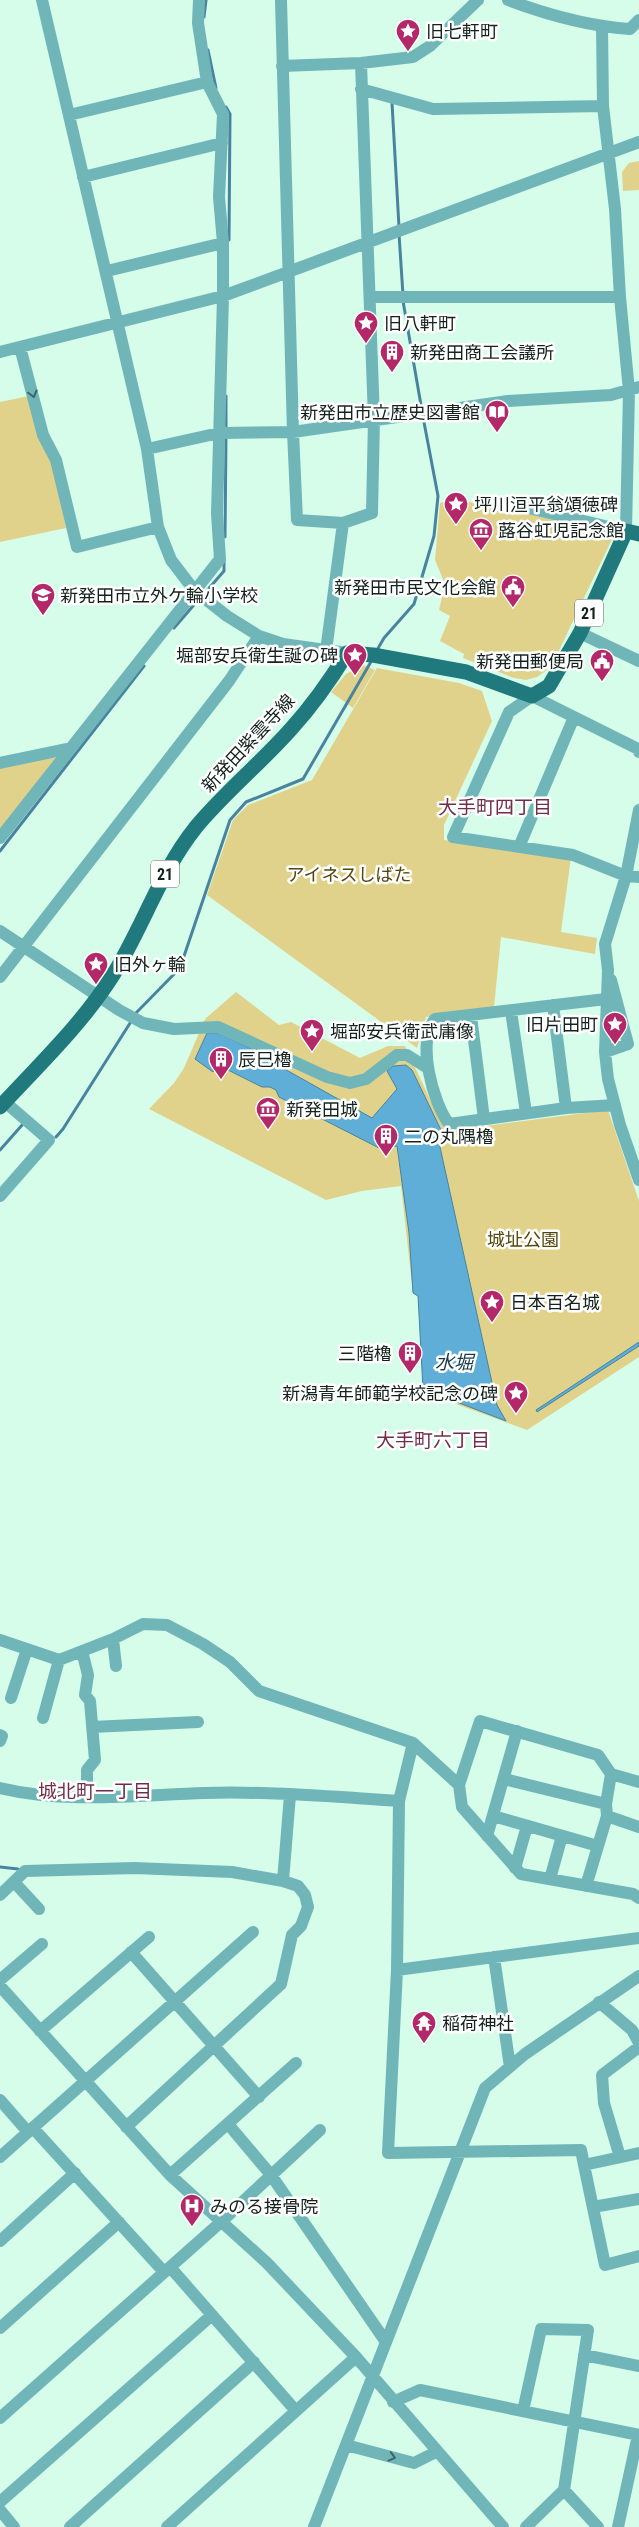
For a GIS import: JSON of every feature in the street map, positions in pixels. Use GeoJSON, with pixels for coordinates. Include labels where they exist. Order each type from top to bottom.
{"type":"FeatureCollection","features":[{"type":"Feature","properties":{"kind":"main road","name":"21"},"geometry":{"type":"LineString","coordinates":[[532,696],[549,686],[580,633],[632,532]]}},
{"type":"Feature","properties":{"kind":"main road"},"geometry":{"type":"LineString","coordinates":[[347,653],[373,655],[466,672],[532,696]]}},
{"type":"Feature","properties":{"kind":"main road","name":"新発田紫雲寺線"},"geometry":{"type":"LineString","coordinates":[[2,1105],[73,1029],[99,996],[128,947],[170,864],[196,828],[223,797],[291,729],[336,672],[347,653]]}},
{"type":"Feature","properties":{"kind":"street"},"geometry":{"type":"LineString","coordinates":[[42,0],[147,449],[158,527],[171,560],[194,590],[227,616],[259,636],[283,644],[347,653]]}},
{"type":"Feature","properties":{"kind":"street"},"geometry":{"type":"LineString","coordinates":[[0,838],[220,559],[217,514],[223,243],[218,197],[222,114],[207,82],[198,24],[199,0]]}},
{"type":"Feature","properties":{"kind":"street"},"geometry":{"type":"LineString","coordinates":[[281,0],[292,432],[297,520],[343,523],[372,513],[374,419],[361,63]]}},
{"type":"Feature","properties":{"kind":"street"},"geometry":{"type":"LineString","coordinates":[[282,66],[361,63],[413,57],[430,46],[478,0]]}},
{"type":"Feature","properties":{"kind":"street"},"geometry":{"type":"LineString","coordinates":[[508,0],[547,15],[602,27],[630,29],[639,20]]}},
{"type":"Feature","properties":{"kind":"street"},"geometry":{"type":"LineString","coordinates":[[520,506],[611,529],[632,532],[634,389],[620,297],[615,208],[603,106],[602,27]]}},
{"type":"Feature","properties":{"kind":"street"},"geometry":{"type":"LineString","coordinates":[[69,115],[207,82]]}},
{"type":"Feature","properties":{"kind":"street"},"geometry":{"type":"LineString","coordinates":[[361,90],[433,109],[603,106]]}},
{"type":"Feature","properties":{"kind":"street"},"geometry":{"type":"LineString","coordinates":[[0,352],[223,296],[289,273],[367,241],[639,142]]}},
{"type":"Feature","properties":{"kind":"street"},"geometry":{"type":"LineString","coordinates":[[83,178],[222,143]]}},
{"type":"Feature","properties":{"kind":"street"},"geometry":{"type":"LineString","coordinates":[[106,271],[223,243]]}},
{"type":"Feature","properties":{"kind":"street"},"geometry":{"type":"LineString","coordinates":[[370,297],[620,297]]}},
{"type":"Feature","properties":{"kind":"street"},"geometry":{"type":"LineString","coordinates":[[20,347],[44,435],[56,460],[77,547],[158,527]]}},
{"type":"Feature","properties":{"kind":"street"},"geometry":{"type":"LineString","coordinates":[[147,449],[219,433],[292,432],[508,401],[611,395],[634,389]]}},
{"type":"Feature","properties":{"kind":"street"},"geometry":{"type":"LineString","coordinates":[[326,651],[343,523]]}},
{"type":"Feature","properties":{"kind":"street"},"geometry":{"type":"LineString","coordinates":[[580,633],[639,661]]}},
{"type":"Feature","properties":{"kind":"street"},"geometry":{"type":"LineString","coordinates":[[0,978],[229,681],[259,636]]}},
{"type":"Feature","properties":{"kind":"street"},"geometry":{"type":"LineString","coordinates":[[639,752],[638,749],[532,696],[509,712],[453,837],[573,855],[626,876],[639,878]]}},
{"type":"Feature","properties":{"kind":"street"},"geometry":{"type":"LineString","coordinates":[[518,848],[574,717]]}},
{"type":"Feature","properties":{"kind":"street"},"geometry":{"type":"LineString","coordinates":[[0,762],[71,748]]}},
{"type":"Feature","properties":{"kind":"street"},"geometry":{"type":"LineString","coordinates":[[639,810],[626,876],[606,944],[608,970],[605,1052],[614,1105],[639,1180]]}},
{"type":"Feature","properties":{"kind":"street"},"geometry":{"type":"LineString","coordinates":[[0,931],[119,1010],[144,1023],[174,1029],[218,1027],[303,1067],[343,1082],[358,1083],[366,1080],[398,1055],[407,1055],[426,1067]]}},
{"type":"Feature","properties":{"kind":"street"},"geometry":{"type":"LineString","coordinates":[[605,1052],[628,1044],[608,970]]}},
{"type":"Feature","properties":{"kind":"street"},"geometry":{"type":"LineString","coordinates":[[606,999],[435,1019],[430,1025],[426,1067],[443,1117],[449,1124],[566,1108],[614,1105]]}},
{"type":"Feature","properties":{"kind":"street"},"geometry":{"type":"LineString","coordinates":[[553,1005],[566,1108]]}},
{"type":"Feature","properties":{"kind":"street"},"geometry":{"type":"LineString","coordinates":[[511,1011],[526,1113]]}},
{"type":"Feature","properties":{"kind":"street"},"geometry":{"type":"LineString","coordinates":[[471,1016],[484,1119]]}},
{"type":"Feature","properties":{"kind":"street"},"geometry":{"type":"LineString","coordinates":[[0,1196],[48,1140],[2,1105]]}},
{"type":"Feature","properties":{"kind":"street"},"geometry":{"type":"LineString","coordinates":[[0,1640],[58,1660],[113,1639],[143,1624],[166,1625],[203,1644],[223,1658],[259,1691],[413,1743],[459,1784]]}},
{"type":"Feature","properties":{"kind":"street"},"geometry":{"type":"LineString","coordinates":[[113,1639],[116,1666]]}},
{"type":"Feature","properties":{"kind":"street"},"geometry":{"type":"LineString","coordinates":[[11,1698],[27,1649]]}},
{"type":"Feature","properties":{"kind":"street"},"geometry":{"type":"LineString","coordinates":[[82,1651],[88,1675],[85,1695],[90,1701],[95,1760],[87,1770],[87,1797]]}},
{"type":"Feature","properties":{"kind":"street"},"geometry":{"type":"LineString","coordinates":[[43,1718],[58,1660]]}},
{"type":"Feature","properties":{"kind":"street"},"geometry":{"type":"LineString","coordinates":[[637,1894],[520,1874],[462,1807],[459,1784],[480,1721],[598,1755],[611,1774],[639,1782]]}},
{"type":"Feature","properties":{"kind":"street"},"geometry":{"type":"LineString","coordinates":[[92,1727],[198,1722]]}},
{"type":"Feature","properties":{"kind":"street"},"geometry":{"type":"LineString","coordinates":[[487,1836],[517,1731]]}},
{"type":"Feature","properties":{"kind":"street"},"geometry":{"type":"LineString","coordinates":[[0,1736],[0,1742]]}},
{"type":"Feature","properties":{"kind":"street"},"geometry":{"type":"LineString","coordinates":[[413,1743],[399,1801],[397,1970],[388,2153],[581,2150],[605,2265],[639,2256]]}},
{"type":"Feature","properties":{"kind":"street"},"geometry":{"type":"LineString","coordinates":[[586,1886],[598,1846],[611,1774]]}},
{"type":"Feature","properties":{"kind":"street"},"geometry":{"type":"LineString","coordinates":[[504,1778],[606,1810],[639,1827]]}},
{"type":"Feature","properties":{"kind":"street"},"geometry":{"type":"LineString","coordinates":[[0,1788],[27,1794],[87,1797],[207,1793],[399,1801]]}},
{"type":"Feature","properties":{"kind":"street"},"geometry":{"type":"LineString","coordinates":[[283,1881],[290,1795]]}},
{"type":"Feature","properties":{"kind":"street"},"geometry":{"type":"LineString","coordinates":[[493,1816],[598,1846]]}},
{"type":"Feature","properties":{"kind":"street"},"geometry":{"type":"LineString","coordinates":[[515,1868],[527,1826]]}},
{"type":"Feature","properties":{"kind":"street"},"geometry":{"type":"LineString","coordinates":[[550,1880],[562,1836]]}},
{"type":"Feature","properties":{"kind":"street"},"geometry":{"type":"LineString","coordinates":[[0,1895],[25,1871],[135,1868],[232,1872],[283,1881],[298,1886],[305,1895],[308,1907],[301,1926],[292,1935],[281,1984],[126,2127]]}},
{"type":"Feature","properties":{"kind":"street"},"geometry":{"type":"LineString","coordinates":[[14,1882],[39,1909]]}},
{"type":"Feature","properties":{"kind":"street"},"geometry":{"type":"LineString","coordinates":[[0,2157],[253,1932]]}},
{"type":"Feature","properties":{"kind":"street"},"geometry":{"type":"LineString","coordinates":[[40,2031],[149,1937]]}},
{"type":"Feature","properties":{"kind":"street"},"geometry":{"type":"LineString","coordinates":[[397,1970],[639,1938]]}},
{"type":"Feature","properties":{"kind":"street"},"geometry":{"type":"LineString","coordinates":[[0,1980],[42,1944]]}},
{"type":"Feature","properties":{"kind":"street"},"geometry":{"type":"LineString","coordinates":[[131,1952],[259,2097]]}},
{"type":"Feature","properties":{"kind":"street"},"geometry":{"type":"LineString","coordinates":[[494,1957],[510,2067]]}},
{"type":"Feature","properties":{"kind":"street"},"geometry":{"type":"LineString","coordinates":[[314,2527],[485,2088],[510,2067],[599,2002],[639,1976]]}},
{"type":"Feature","properties":{"kind":"street"},"geometry":{"type":"LineString","coordinates":[[0,1986],[170,2175],[267,2263],[356,2357],[392,2402],[503,2527]]}},
{"type":"Feature","properties":{"kind":"street"},"geometry":{"type":"LineString","coordinates":[[599,2002],[632,2030],[639,2045],[602,2075],[604,2103],[620,2157]]}},
{"type":"Feature","properties":{"kind":"street"},"geometry":{"type":"LineString","coordinates":[[170,2175],[296,2063]]}},
{"type":"Feature","properties":{"kind":"street"},"geometry":{"type":"LineString","coordinates":[[0,2100],[212,2315],[296,2411]]}},
{"type":"Feature","properties":{"kind":"street"},"geometry":{"type":"LineString","coordinates":[[228,2124],[271,2175],[386,2342]]}},
{"type":"Feature","properties":{"kind":"street"},"geometry":{"type":"LineString","coordinates":[[0,2418],[222,2221],[320,2130]]}},
{"type":"Feature","properties":{"kind":"street"},"geometry":{"type":"LineString","coordinates":[[584,2165],[639,2153]]}},
{"type":"Feature","properties":{"kind":"street"},"geometry":{"type":"LineString","coordinates":[[0,2241],[74,2173]]}},
{"type":"Feature","properties":{"kind":"street"},"geometry":{"type":"LineString","coordinates":[[593,2207],[639,2198]]}},
{"type":"Feature","properties":{"kind":"street"},"geometry":{"type":"LineString","coordinates":[[0,2328],[120,2222]]}},
{"type":"Feature","properties":{"kind":"street"},"geometry":{"type":"LineString","coordinates":[[0,2502],[212,2315]]}},
{"type":"Feature","properties":{"kind":"street"},"geometry":{"type":"LineString","coordinates":[[523,2412],[541,2329],[588,2330],[564,2490],[526,2527]]}},
{"type":"Feature","properties":{"kind":"street"},"geometry":{"type":"LineString","coordinates":[[584,2355],[639,2366]]}},
{"type":"Feature","properties":{"kind":"street"},"geometry":{"type":"LineString","coordinates":[[167,2527],[356,2357]]}},
{"type":"Feature","properties":{"kind":"street"},"geometry":{"type":"LineString","coordinates":[[70,2527],[254,2362]]}},
{"type":"Feature","properties":{"kind":"street"},"geometry":{"type":"LineString","coordinates":[[392,2402],[420,2390],[639,2435],[618,2527]]}},
{"type":"Feature","properties":{"kind":"street"},"geometry":{"type":"LineString","coordinates":[[346,2445],[414,2463],[436,2452]]}},
{"type":"Feature","properties":{"kind":"street"},"geometry":{"type":"LineString","coordinates":[[564,2490],[598,2527]]}},
{"type":"Feature","properties":{"kind":"street"},"geometry":{"type":"LineString","coordinates":[[0,2510],[14,2527]]}},
{"type":"Feature","properties":{"kind":"green space"},"geometry":{"type":"Polygon","coordinates":[[[639,161],[639,190],[623,191],[622,172],[629,163],[639,161]]]}},
{"type":"Feature","properties":{"kind":"green space"},"geometry":{"type":"Polygon","coordinates":[[[29,396],[52,459],[66,528],[0,542],[0,402],[29,396]]]}},
{"type":"Feature","properties":{"kind":"green space"},"geometry":{"type":"Polygon","coordinates":[[[452,499],[518,510],[614,535],[555,659],[547,670],[537,677],[526,680],[514,678],[463,658],[464,654],[440,641],[450,616],[439,610],[445,584],[435,560],[440,503],[452,499]]]}},
{"type":"Feature","properties":{"kind":"green space"},"geometry":{"type":"Polygon","coordinates":[[[363,665],[375,670],[353,708],[331,692],[346,674],[363,665]]]}},
{"type":"Feature","properties":{"kind":"green space","name":"アイネスしばた"},"geometry":{"type":"Polygon","coordinates":[[[377,668],[459,683],[482,691],[492,721],[444,825],[444,840],[571,857],[561,932],[597,938],[595,954],[501,937],[494,1007],[426,1017],[417,1048],[207,895],[233,820],[248,805],[312,780],[377,668]]]}},
{"type":"Feature","properties":{"kind":"green space"},"geometry":{"type":"Polygon","coordinates":[[[53,756],[56,758],[0,830],[0,768],[53,756]]]}},
{"type":"Feature","properties":{"kind":"green space","name":"城址公園"},"geometry":{"type":"Polygon","coordinates":[[[236,992],[279,1025],[291,1022],[360,1058],[388,1046],[405,1046],[445,1131],[608,1110],[639,1201],[639,1357],[527,1430],[423,1392],[418,1296],[413,1293],[401,1186],[362,1191],[326,1200],[149,1109],[174,1083],[184,1068],[205,1019],[236,992]]]}},
{"type":"Feature","properties":{"kind":"water","name":"水堀"},"geometry":{"type":"Polygon","coordinates":[[[207,1033],[218,1033],[279,1062],[281,1067],[372,1118],[397,1089],[387,1071],[393,1066],[406,1065],[412,1070],[442,1132],[438,1138],[497,1405],[506,1421],[423,1389],[418,1296],[413,1293],[409,1233],[397,1146],[379,1148],[279,1097],[276,1090],[270,1087],[262,1087],[218,1065],[213,1072],[195,1059],[207,1033]]]}},
{"type":"Feature","properties":{"kind":"water"},"geometry":{"type":"Polygon","coordinates":[[[639,1342],[639,1346],[537,1412],[536,1410],[639,1342]]]}},
{"type":"Feature","properties":{"kind":"waterway"},"geometry":{"type":"LineString","coordinates":[[204,17],[206,0]]}},
{"type":"Feature","properties":{"kind":"waterway"},"geometry":{"type":"LineString","coordinates":[[208,50],[216,88]]}},
{"type":"Feature","properties":{"kind":"waterway"},"geometry":{"type":"LineString","coordinates":[[392,103],[399,227]]}},
{"type":"Feature","properties":{"kind":"waterway"},"geometry":{"type":"LineString","coordinates":[[226,107],[230,114],[229,240]]}},
{"type":"Feature","properties":{"kind":"waterway"},"geometry":{"type":"LineString","coordinates":[[399,234],[403,295]]}},
{"type":"Feature","properties":{"kind":"waterway"},"geometry":{"type":"LineString","coordinates":[[403,301],[422,411]]}},
{"type":"Feature","properties":{"kind":"waterway"},"geometry":{"type":"LineString","coordinates":[[226,396],[226,429]]}},
{"type":"Feature","properties":{"kind":"waterway"},"geometry":{"type":"LineString","coordinates":[[377,650],[384,638],[414,604],[434,536],[438,496],[423,417]]}},
{"type":"Feature","properties":{"kind":"waterway"},"geometry":{"type":"LineString","coordinates":[[225,537],[226,436]]}},
{"type":"Feature","properties":{"kind":"waterway"},"geometry":{"type":"LineString","coordinates":[[204,594],[224,571],[224,561]]}},
{"type":"Feature","properties":{"kind":"waterway"},"geometry":{"type":"LineString","coordinates":[[174,628],[199,599]]}},
{"type":"Feature","properties":{"kind":"waterway"},"geometry":{"type":"LineString","coordinates":[[135,1014],[180,968],[230,820],[246,802],[303,779],[372,660]]}},
{"type":"Feature","properties":{"kind":"waterway"},"geometry":{"type":"LineString","coordinates":[[0,851],[144,666]]}},
{"type":"Feature","properties":{"kind":"waterway"},"geometry":{"type":"LineString","coordinates":[[56,1137],[63,1129],[132,1020]]}},
{"type":"Feature","properties":{"kind":"waterway"},"geometry":{"type":"LineString","coordinates":[[0,1150],[23,1124]]}},
{"type":"Feature","properties":{"kind":"waterway"},"geometry":{"type":"LineString","coordinates":[[0,1867],[18,1869]]}},
{"type":"Feature","properties":{"kind":"place","name":"旧七軒町"},"geometry":{"type":"Point","coordinates":[408,52]}},
{"type":"Feature","properties":{"kind":"place","name":"旧八軒町"},"geometry":{"type":"Point","coordinates":[366,344]}},
{"type":"Feature","properties":{"kind":"place","name":"新発田商工会議所"},"geometry":{"type":"Point","coordinates":[392,373]}},
{"type":"Feature","properties":{"kind":"place","name":"新発田市立歴史図書館"},"geometry":{"type":"Point","coordinates":[497,433]}},
{"type":"Feature","properties":{"kind":"place","name":"坪川洹平翁頌徳碑"},"geometry":{"type":"Point","coordinates":[456,525]}},
{"type":"Feature","properties":{"kind":"place","name":"蕗谷虹児記念館"},"geometry":{"type":"Point","coordinates":[481,551]}},
{"type":"Feature","properties":{"kind":"place","name":"新発田市民文化会館"},"geometry":{"type":"Point","coordinates":[513,608]}},
{"type":"Feature","properties":{"kind":"place","name":"新発田市立外ケ輪小学校"},"geometry":{"type":"Point","coordinates":[43,616]}},
{"type":"Feature","properties":{"kind":"place","name":"堀部安兵衛生誕の碑"},"geometry":{"type":"Point","coordinates":[355,676]}},
{"type":"Feature","properties":{"kind":"place","name":"新発田郵便局"},"geometry":{"type":"Point","coordinates":[602,682]}},
{"type":"Feature","properties":{"kind":"place","name":"旧外ヶ輪"},"geometry":{"type":"Point","coordinates":[96,985]}},
{"type":"Feature","properties":{"kind":"place","name":"旧片田町"},"geometry":{"type":"Point","coordinates":[615,1045]}},
{"type":"Feature","properties":{"kind":"place","name":"堀部安兵衛武庸像"},"geometry":{"type":"Point","coordinates":[312,1052]}},
{"type":"Feature","properties":{"kind":"place","name":"辰巳櫓"},"geometry":{"type":"Point","coordinates":[221,1080]}},
{"type":"Feature","properties":{"kind":"place","name":"新発田城"},"geometry":{"type":"Point","coordinates":[268,1130]}},
{"type":"Feature","properties":{"kind":"place","name":"二の丸隅櫓"},"geometry":{"type":"Point","coordinates":[386,1157]}},
{"type":"Feature","properties":{"kind":"place","name":"日本百名城"},"geometry":{"type":"Point","coordinates":[492,1323]}},
{"type":"Feature","properties":{"kind":"place","name":"三階櫓"},"geometry":{"type":"Point","coordinates":[410,1374]}},
{"type":"Feature","properties":{"kind":"place","name":"新潟青年師範学校記念の碑"},"geometry":{"type":"Point","coordinates":[516,1414]}},
{"type":"Feature","properties":{"kind":"place","name":"稲荷神社"},"geometry":{"type":"Point","coordinates":[424,2044]}},
{"type":"Feature","properties":{"kind":"place","name":"みのる接骨院"},"geometry":{"type":"Point","coordinates":[192,2227]}},
{"type":"Feature","properties":{"kind":"district","name":"大手町四丁目"},"geometry":{"type":"Point","coordinates":[495,807]}},
{"type":"Feature","properties":{"kind":"district","name":"大手町六丁目"},"geometry":{"type":"Point","coordinates":[433,1440]}},
{"type":"Feature","properties":{"kind":"district","name":"城北町一丁目"},"geometry":{"type":"Point","coordinates":[95,1791]}}]}
